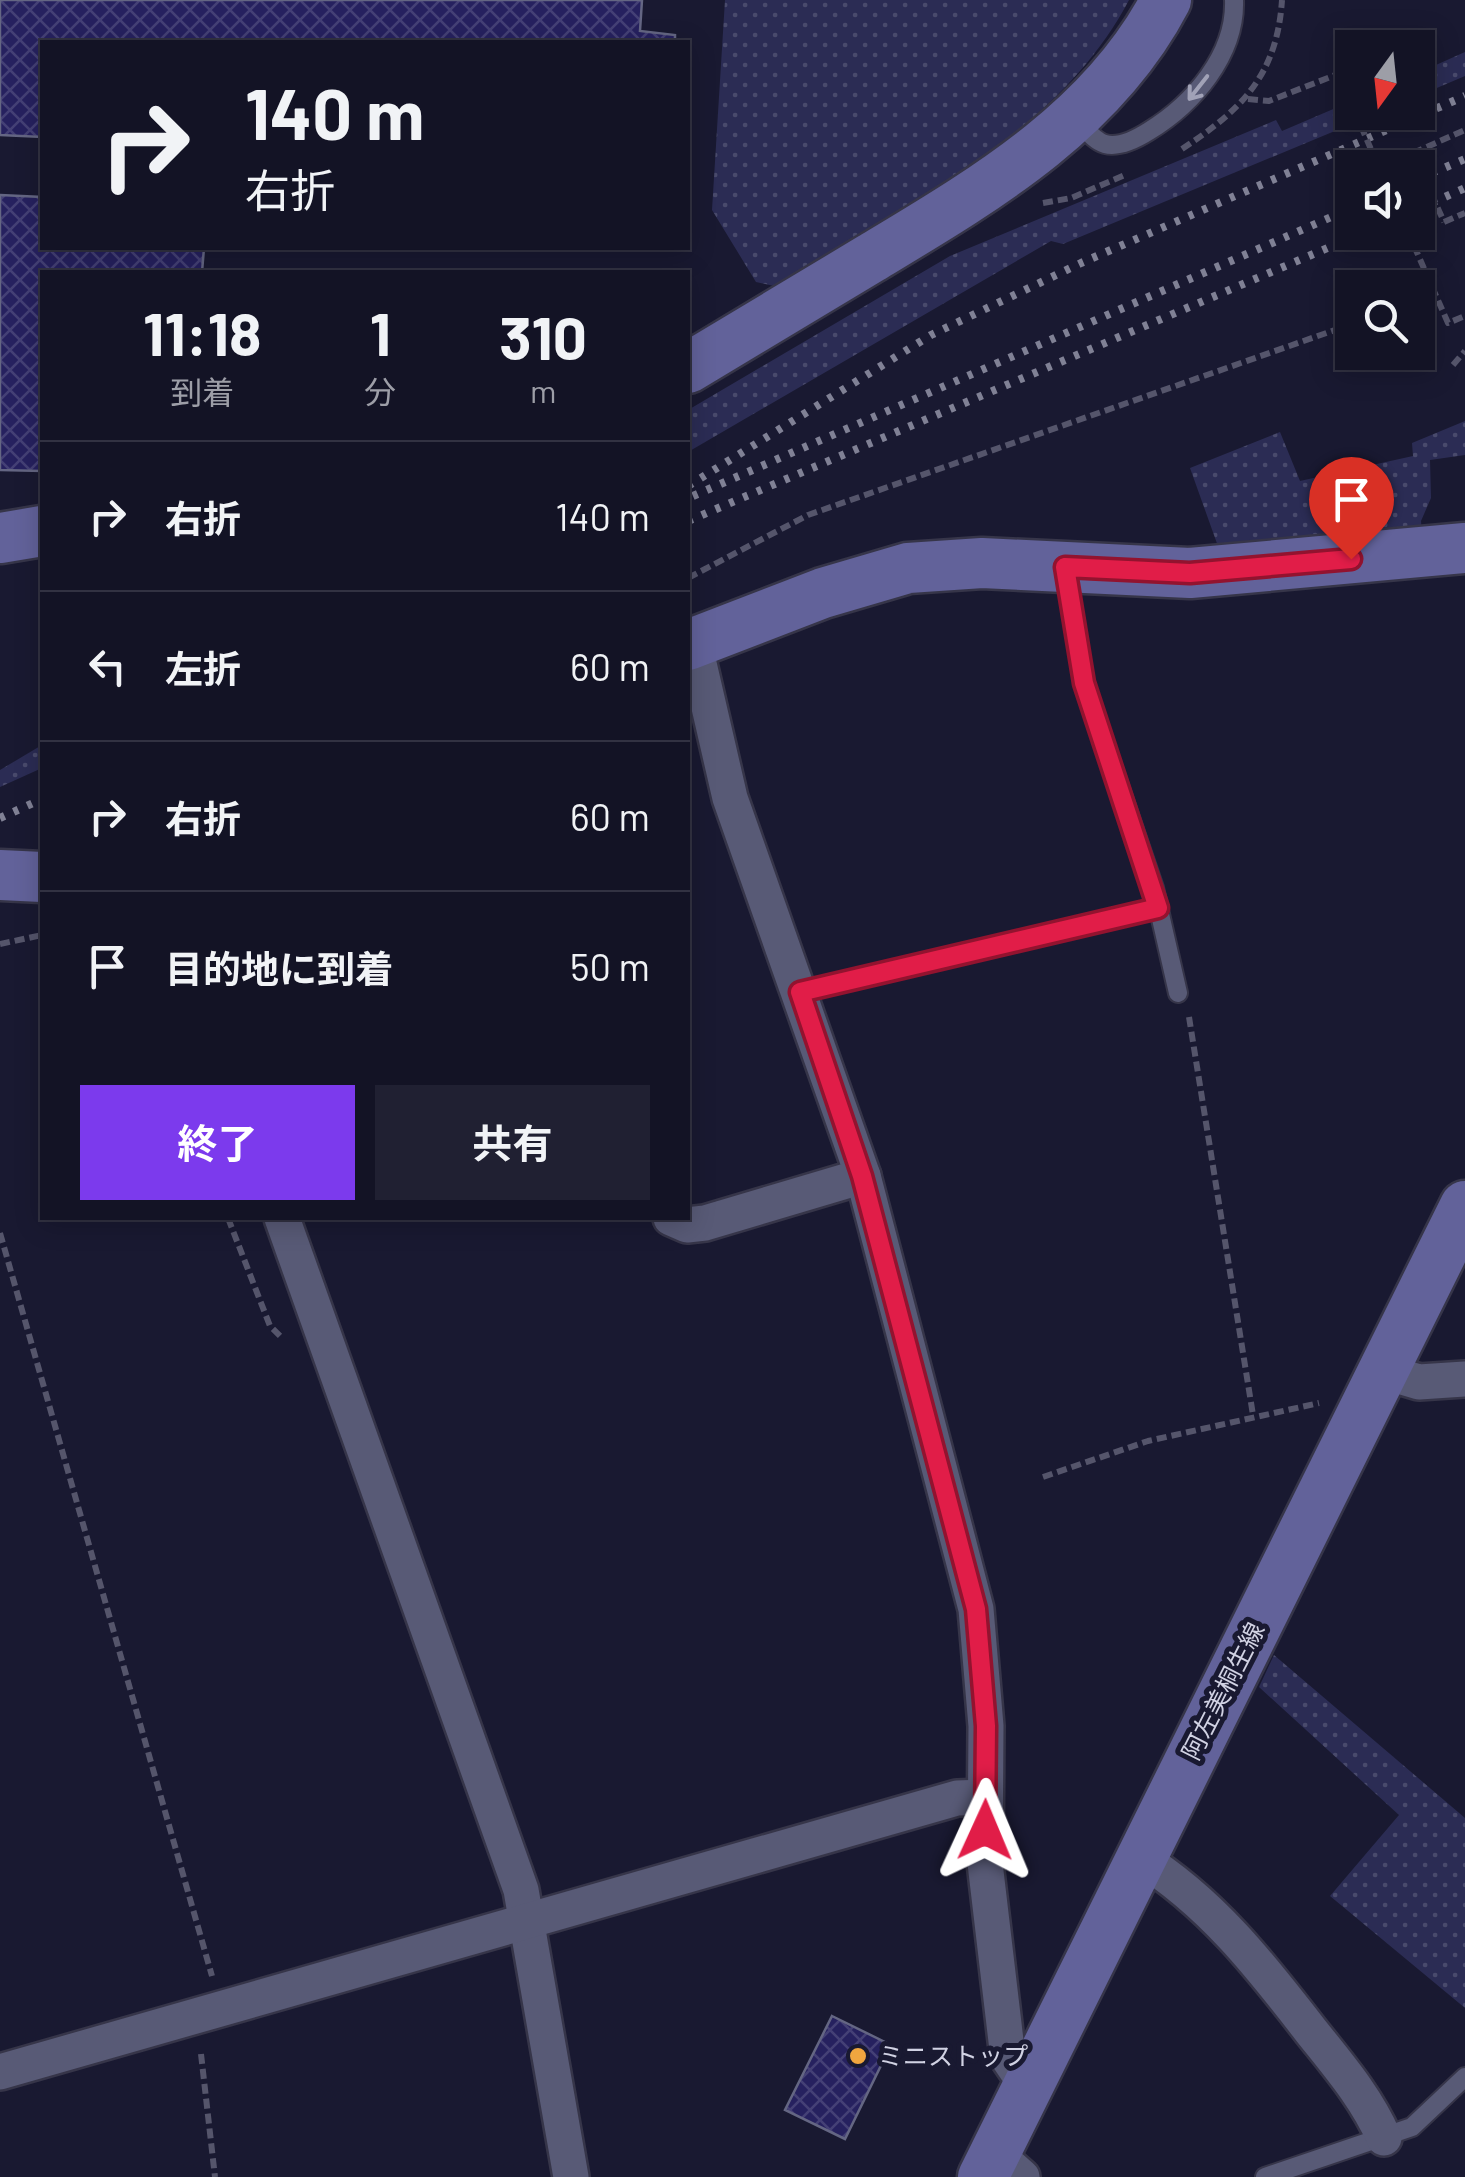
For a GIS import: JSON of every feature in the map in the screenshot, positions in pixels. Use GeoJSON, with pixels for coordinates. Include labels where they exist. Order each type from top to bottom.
{"type":"FeatureCollection","features":[{"type":"Feature","properties":{"kind":"street"},"geometry":{"type":"LineString","coordinates":[[690,367],[1013,170],[1075,117],[1130,57],[1166,0]]}},
{"type":"Feature","properties":{"kind":"street"},"geometry":{"type":"LineString","coordinates":[[0,538],[40,531]]}},
{"type":"Feature","properties":{"kind":"street"},"geometry":{"type":"LineString","coordinates":[[1028,2086],[1011,2066],[1003,2030],[985,1863],[984,1680],[976,1609],[862,1176],[730,798],[690,643],[823,592],[908,568],[982,563],[1190,573],[1465,548]]}},
{"type":"Feature","properties":{"kind":"street"},"geometry":{"type":"LineString","coordinates":[[0,875],[40,877]]}},
{"type":"Feature","properties":{"kind":"street"},"geometry":{"type":"LineString","coordinates":[[675,1220],[687,1225],[704,1223],[862,1176]]}},
{"type":"Feature","properties":{"kind":"street","name":"阿左美桐生線"},"geometry":{"type":"LineString","coordinates":[[1000,2169],[1028,2086],[1465,1206]]}},
{"type":"Feature","properties":{"kind":"street"},"geometry":{"type":"LineString","coordinates":[[283,1220],[521,1890],[571,2177]]}},
{"type":"Feature","properties":{"kind":"street"},"geometry":{"type":"LineString","coordinates":[[1372,1392],[1419,1382],[1465,1379]]}},
{"type":"Feature","properties":{"kind":"street"},"geometry":{"type":"LineString","coordinates":[[0,2072],[957,1798],[985,1798]]}},
{"type":"Feature","properties":{"kind":"street"},"geometry":{"type":"LineString","coordinates":[[1140,1857],[1177,1882],[1242,1942],[1368,2104],[1384,2138]]}},
{"type":"Feature","properties":{"kind":"lane"},"geometry":{"type":"LineString","coordinates":[[1075,117],[1095,138],[1112,145],[1142,136],[1173,116],[1195,95],[1221,53],[1234,17],[1234,0]]}},
{"type":"Feature","properties":{"kind":"lane"},"geometry":{"type":"LineString","coordinates":[[1065,567],[1084,683],[1158,908],[1178,993]]}},
{"type":"Feature","properties":{"kind":"lane"},"geometry":{"type":"LineString","coordinates":[[800,992],[1158,908]]}},
{"type":"Feature","properties":{"kind":"lane"},"geometry":{"type":"LineString","coordinates":[[1265,2177],[1412,2127],[1465,2077]]}},
{"type":"Feature","properties":{"kind":"path"},"geometry":{"type":"LineString","coordinates":[[1248,99],[1270,101],[1335,75]]}},
{"type":"Feature","properties":{"kind":"path"},"geometry":{"type":"LineString","coordinates":[[1465,130],[1413,153],[1444,222],[1465,213]]}},
{"type":"Feature","properties":{"kind":"path"},"geometry":{"type":"LineString","coordinates":[[1416,250],[1448,323],[1465,316]]}},
{"type":"Feature","properties":{"kind":"path"},"geometry":{"type":"LineString","coordinates":[[690,577],[808,515],[1335,330]]}},
{"type":"Feature","properties":{"kind":"path"},"geometry":{"type":"LineString","coordinates":[[1453,364],[1465,351]]}},
{"type":"Feature","properties":{"kind":"path"},"geometry":{"type":"LineString","coordinates":[[0,944],[40,935]]}},
{"type":"Feature","properties":{"kind":"path"},"geometry":{"type":"LineString","coordinates":[[1178,993],[1189,1017],[1208,1113],[1253,1415]]}},
{"type":"Feature","properties":{"kind":"path"},"geometry":{"type":"LineString","coordinates":[[229,1220],[244,1262]]}},
{"type":"Feature","properties":{"kind":"path"},"geometry":{"type":"LineString","coordinates":[[0,1232],[207,2010],[215,2177]]}},
{"type":"Feature","properties":{"kind":"path"},"geometry":{"type":"LineString","coordinates":[[1043,1477],[1148,1442],[1253,1415],[1372,1392]]}},
{"type":"Feature","properties":{"kind":"shaded area"},"geometry":{"type":"Polygon","coordinates":[[[725,0],[1129,0],[1098,48],[1061,92],[1018,130],[923,197],[774,286],[756,282],[712,210],[725,0]]]}},
{"type":"Feature","properties":{"kind":"shaded area"},"geometry":{"type":"Polygon","coordinates":[[[1465,52],[1465,76],[1435,89],[1435,65],[1465,52]]]}},
{"type":"Feature","properties":{"kind":"shaded area"},"geometry":{"type":"Polygon","coordinates":[[[1335,108],[1337,130],[1063,244],[1051,241],[690,451],[690,409],[950,256],[1276,120],[1282,131],[1335,108]]]}},
{"type":"Feature","properties":{"kind":"shaded area"},"geometry":{"type":"Polygon","coordinates":[[[1465,421],[1465,455],[1430,460],[1431,498],[1421,521],[1422,535],[1219,549],[1190,468],[1280,432],[1300,481],[1413,456],[1412,443],[1465,421]]]}},
{"type":"Feature","properties":{"kind":"shaded area"},"geometry":{"type":"Polygon","coordinates":[[[40,746],[40,769],[0,787],[0,770],[40,746]]]}},
{"type":"Feature","properties":{"kind":"shaded area"},"geometry":{"type":"Polygon","coordinates":[[[1274,1655],[1465,1818],[1465,2008],[1330,1896],[1399,1815],[1259,1687],[1274,1655]]]}},
{"type":"Feature","properties":{"kind":"building"},"geometry":{"type":"Polygon","coordinates":[[[0,0],[642,0],[640,31],[675,35],[675,40],[40,40],[40,137],[0,135],[0,0]]]}},
{"type":"Feature","properties":{"kind":"building"},"geometry":{"type":"Polygon","coordinates":[[[0,195],[40,197],[40,250],[204,250],[202,270],[40,270],[40,471],[0,470],[0,195]]]}},
{"type":"Feature","properties":{"kind":"building"},"geometry":{"type":"Polygon","coordinates":[[[832,2016],[891,2045],[845,2139],[785,2110],[832,2016]]]}},
{"type":"Feature","properties":{"kind":"railway"},"geometry":{"type":"LineString","coordinates":[[690,485],[931,335],[1081,263],[1465,96]]}},
{"type":"Feature","properties":{"kind":"railway"},"geometry":{"type":"LineString","coordinates":[[1435,172],[1465,159]]}},
{"type":"Feature","properties":{"kind":"railway"},"geometry":{"type":"LineString","coordinates":[[1435,201],[1465,188]]}},
{"type":"Feature","properties":{"kind":"railway"},"geometry":{"type":"LineString","coordinates":[[693,496],[1335,215]]}},
{"type":"Feature","properties":{"kind":"railway"},"geometry":{"type":"LineString","coordinates":[[690,520],[1335,245]]}},
{"type":"Feature","properties":{"kind":"railway"},"geometry":{"type":"LineString","coordinates":[[0,818],[40,800]]}},
{"type":"Feature","properties":{"kind":"place","name":"ミニストップ"},"geometry":{"type":"Point","coordinates":[858,2056]}},
{"type":"Feature","properties":{"kind":"route"},"geometry":{"type":"LineString","coordinates":[[985,1830],[986,1726],[976,1609],[862,1176],[800,992],[1158,908],[1084,683],[1072,632],[1065,567],[1190,573],[1351,559]]}}]}
